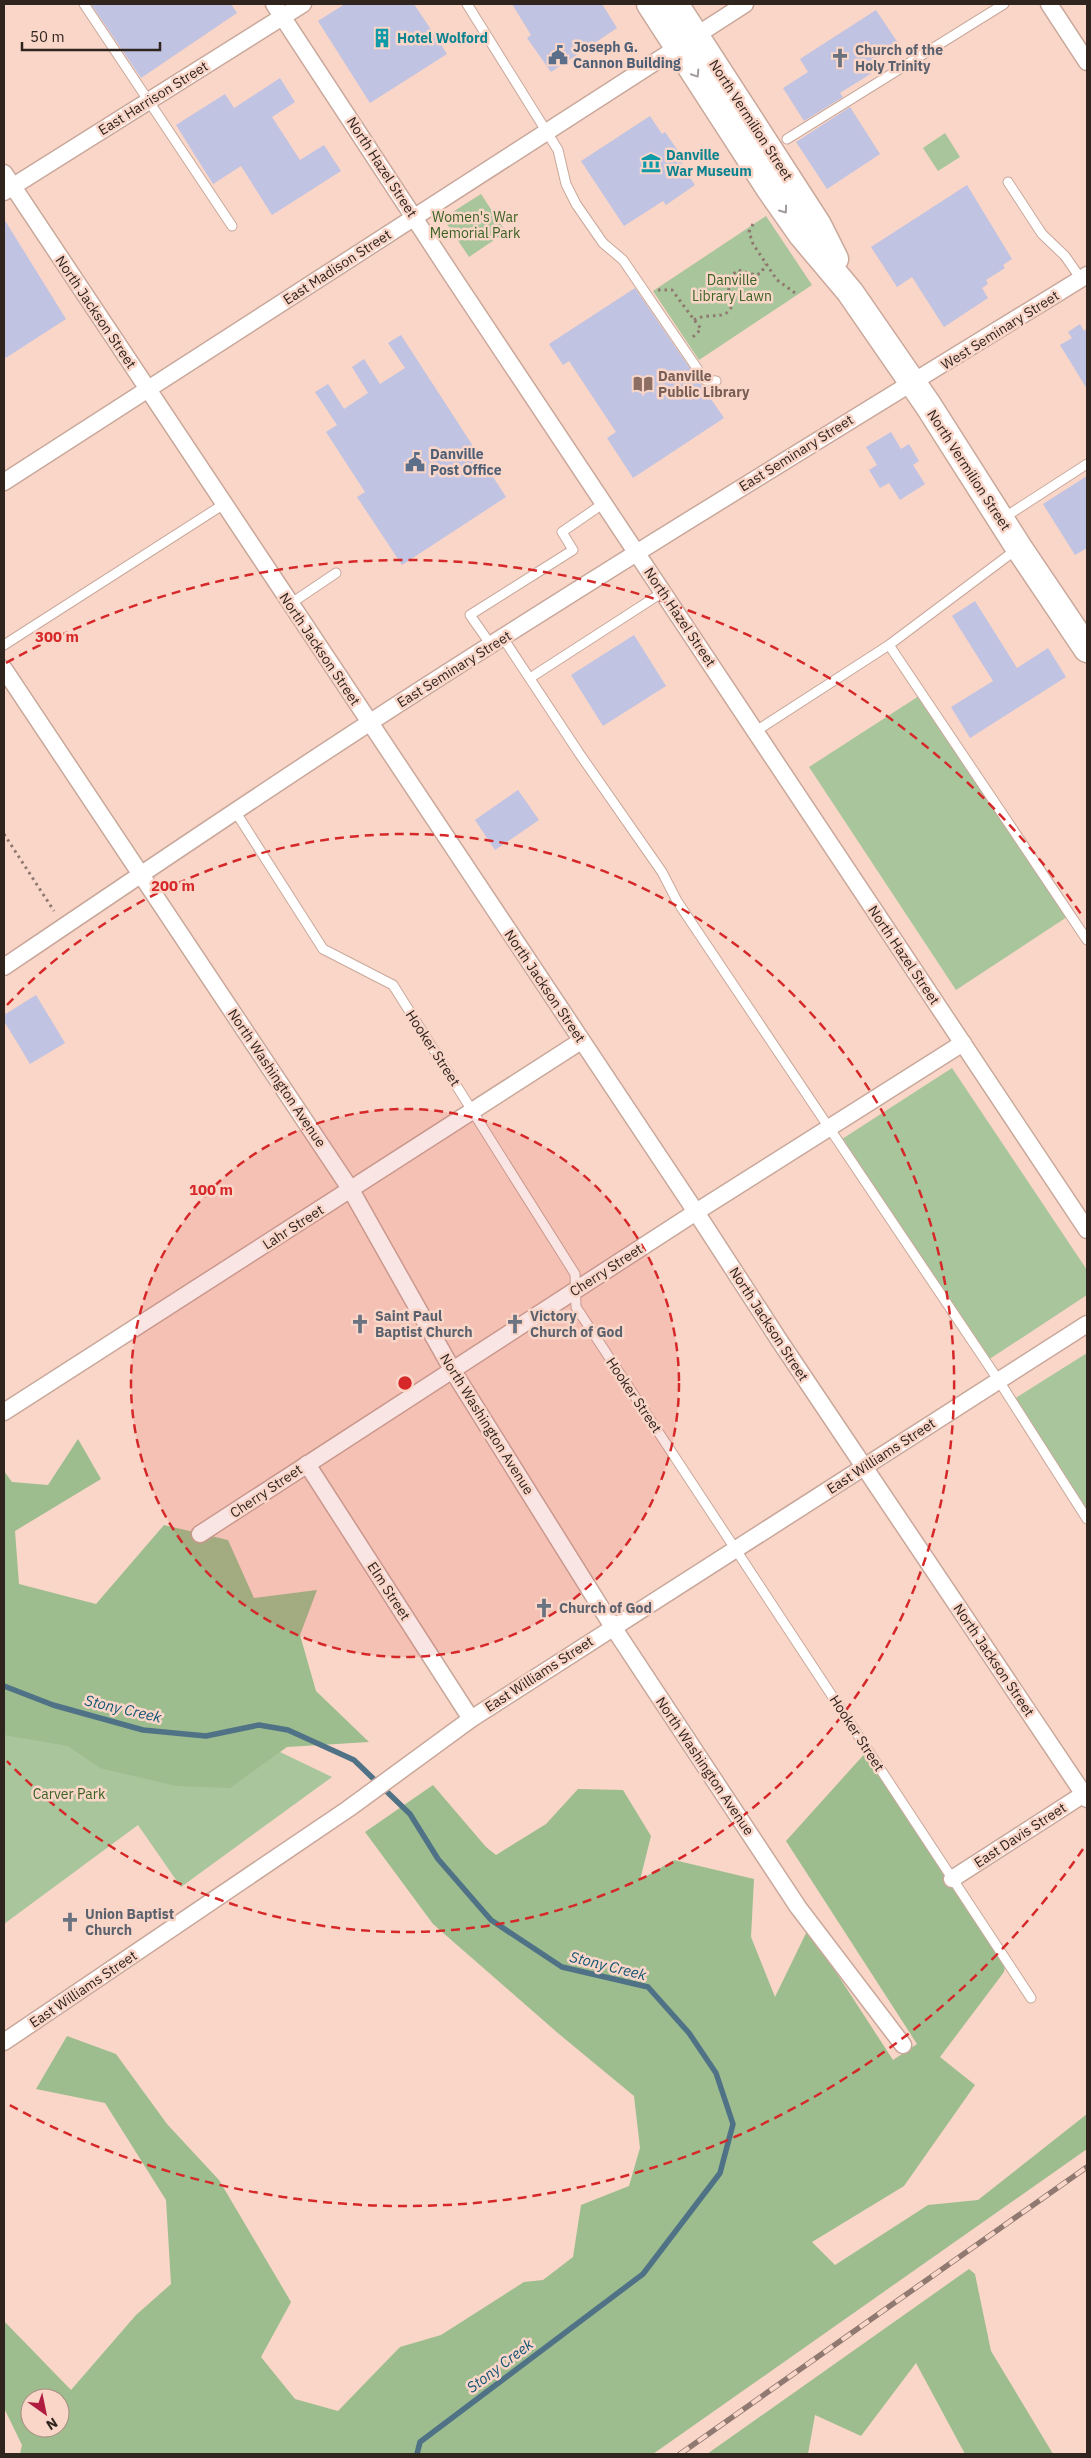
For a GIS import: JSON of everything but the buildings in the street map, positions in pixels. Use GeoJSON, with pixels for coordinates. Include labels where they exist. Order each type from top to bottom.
{"type":"FeatureCollection","features":[{"type":"Feature","properties":{"kind":"main road","name":"North Vermilion Street"},"geometry":{"type":"LineString","coordinates":[[650,4],[687,41],[818,225],[850,292],[928,405],[1019,548],[1085,639]]}},
{"type":"Feature","properties":{"kind":"main road","name":"North Vermilion Street"},"geometry":{"type":"LineString","coordinates":[[675,4],[687,41]]}},
{"type":"Feature","properties":{"kind":"street","name":"East Harrison Street"},"geometry":{"type":"LineString","coordinates":[[7,183],[148,101],[279,10],[303,4]]}},
{"type":"Feature","properties":{"kind":"street","name":"East Madison Street"},"geometry":{"type":"LineString","coordinates":[[4,482],[745,4]]}},
{"type":"Feature","properties":{"kind":"street"},"geometry":{"type":"LineString","coordinates":[[1049,4],[1087,62]]}},
{"type":"Feature","properties":{"kind":"street","name":"North Hazel Street"},"geometry":{"type":"LineString","coordinates":[[279,10],[1087,1230]]}},
{"type":"Feature","properties":{"kind":"street","name":"North Jackson Street"},"geometry":{"type":"LineString","coordinates":[[7,183],[148,390],[864,1467],[1086,1795]]}},
{"type":"Feature","properties":{"kind":"street","name":"West Seminary Street"},"geometry":{"type":"LineString","coordinates":[[911,383],[998,332],[1084,277]]}},
{"type":"Feature","properties":{"kind":"street","name":"East Seminary Street"},"geometry":{"type":"LineString","coordinates":[[4,967],[369,723],[637,553],[911,383]]}},
{"type":"Feature","properties":{"kind":"street","name":"North Washington Avenue"},"geometry":{"type":"LineString","coordinates":[[4,669],[351,1190],[453,1371],[613,1626],[798,1907],[903,2045]]}},
{"type":"Feature","properties":{"kind":"street","name":"Lahr Street"},"geometry":{"type":"LineString","coordinates":[[4,1412],[581,1041]]}},
{"type":"Feature","properties":{"kind":"street","name":"Cherry Street"},"geometry":{"type":"LineString","coordinates":[[200,1534],[696,1212],[963,1043]]}},
{"type":"Feature","properties":{"kind":"street","name":"East Williams Street"},"geometry":{"type":"LineString","coordinates":[[4,2042],[348,1809],[471,1719],[613,1626],[1087,1324]]}},
{"type":"Feature","properties":{"kind":"street","name":"Elm Street"},"geometry":{"type":"LineString","coordinates":[[306,1464],[471,1719]]}},
{"type":"Feature","properties":{"kind":"street","name":"East Davis Street"},"geometry":{"type":"LineString","coordinates":[[952,1879],[1086,1795]]}},
{"type":"Feature","properties":{"kind":"lane"},"geometry":{"type":"LineString","coordinates":[[84,4],[232,226]]}},
{"type":"Feature","properties":{"kind":"lane"},"geometry":{"type":"LineString","coordinates":[[467,4],[558,150],[566,184],[576,204],[602,243],[623,260],[705,380],[716,381]]}},
{"type":"Feature","properties":{"kind":"lane"},"geometry":{"type":"LineString","coordinates":[[787,139],[1004,4]]}},
{"type":"Feature","properties":{"kind":"lane"},"geometry":{"type":"LineString","coordinates":[[1008,182],[1042,234],[1084,277]]}},
{"type":"Feature","properties":{"kind":"lane"},"geometry":{"type":"LineString","coordinates":[[1002,520],[1087,464]]}},
{"type":"Feature","properties":{"kind":"lane"},"geometry":{"type":"LineString","coordinates":[[604,503],[562,532],[573,550],[470,615],[497,641],[530,678],[608,797],[662,872],[677,901],[830,1126],[895,1229],[999,1381],[1087,1519]]}},
{"type":"Feature","properties":{"kind":"lane"},"geometry":{"type":"LineString","coordinates":[[4,645],[224,504]]}},
{"type":"Feature","properties":{"kind":"lane"},"geometry":{"type":"LineString","coordinates":[[756,731],[889,645],[1019,548]]}},
{"type":"Feature","properties":{"kind":"lane"},"geometry":{"type":"LineString","coordinates":[[290,604],[336,573]]}},
{"type":"Feature","properties":{"kind":"lane"},"geometry":{"type":"LineString","coordinates":[[530,678],[663,592]]}},
{"type":"Feature","properties":{"kind":"lane"},"geometry":{"type":"LineString","coordinates":[[889,645],[1087,940]]}},
{"type":"Feature","properties":{"kind":"lane","name":"Hooker Street"},"geometry":{"type":"LineString","coordinates":[[235,811],[323,949],[393,985],[474,1110],[575,1274],[576,1307],[1031,1998]]}},
{"type":"Feature","properties":{"kind":"path"},"geometry":{"type":"LineString","coordinates":[[753,224],[749,232],[751,238],[776,280],[798,295]]}},
{"type":"Feature","properties":{"kind":"path"},"geometry":{"type":"LineString","coordinates":[[694,320],[703,315],[724,316],[729,313],[733,303],[727,284],[730,277],[738,270],[756,275],[760,273],[766,264]]}},
{"type":"Feature","properties":{"kind":"path"},"geometry":{"type":"LineString","coordinates":[[644,291],[672,290],[700,329],[697,335],[686,342]]}},
{"type":"Feature","properties":{"kind":"path"},"geometry":{"type":"LineString","coordinates":[[4,834],[54,911]]}},
{"type":"Feature","properties":{"kind":"green space"},"geometry":{"type":"Polygon","coordinates":[[[945,133],[960,157],[938,171],[923,148],[945,133]]]}},
{"type":"Feature","properties":{"kind":"green space","name":"Women's War Memorial Park"},"geometry":{"type":"Polygon","coordinates":[[[481,194],[506,232],[469,257],[443,218],[481,194]]]}},
{"type":"Feature","properties":{"kind":"green space","name":"Danville Library Lawn"},"geometry":{"type":"Polygon","coordinates":[[[766,216],[812,285],[699,360],[653,291],[766,216]]]}},
{"type":"Feature","properties":{"kind":"green space"},"geometry":{"type":"Polygon","coordinates":[[[922,694],[1070,915],[956,990],[809,767],[922,694]]]}},
{"type":"Feature","properties":{"kind":"green space"},"geometry":{"type":"Polygon","coordinates":[[[952,1068],[1087,1270],[1087,1295],[985,1362],[839,1141],[952,1068]]]}},
{"type":"Feature","properties":{"kind":"green space"},"geometry":{"type":"Polygon","coordinates":[[[1087,1353],[1087,1519],[1011,1401],[1087,1353]]]}},
{"type":"Feature","properties":{"kind":"green space"},"geometry":{"type":"Polygon","coordinates":[[[78,1439],[101,1479],[15,1531],[19,1584],[96,1604],[164,1525],[228,1540],[254,1598],[317,1590],[300,1635],[316,1691],[369,1742],[287,1747],[230,1788],[176,1786],[100,1768],[68,1746],[4,1735],[4,1471],[12,1482],[48,1485],[78,1439]]]}},
{"type":"Feature","properties":{"kind":"green space","name":"Carver Park"},"geometry":{"type":"Polygon","coordinates":[[[4,1703],[280,1752],[332,1777],[181,1887],[138,1825],[4,1924],[4,1703]]]}},
{"type":"Feature","properties":{"kind":"green space"},"geometry":{"type":"Polygon","coordinates":[[[868,1750],[1006,1960],[1004,1972],[940,2057],[975,2085],[904,2186],[812,2242],[835,2265],[928,2205],[978,2200],[1087,2114],[1087,2149],[653,2454],[20,2454],[22,2445],[4,2408],[4,2321],[69,2388],[20,2388],[20,2438],[70,2438],[70,2389],[136,2315],[171,2284],[166,2200],[105,2103],[36,2089],[67,2036],[116,2054],[167,2124],[219,2180],[291,2302],[261,2357],[295,2399],[338,2411],[400,2347],[441,2335],[524,2282],[543,2280],[573,2257],[581,2205],[629,2186],[640,2148],[634,2096],[559,2034],[433,1924],[365,1832],[433,1785],[486,1847],[496,1855],[546,1824],[578,1789],[623,1790],[651,1836],[640,1880],[674,1860],[754,1879],[751,1937],[775,1997],[808,1929],[893,2060],[917,2044],[786,1841],[868,1750]]]}},
{"type":"Feature","properties":{"kind":"green space"},"geometry":{"type":"Polygon","coordinates":[[[969,2269],[975,2274],[991,2351],[1053,2454],[965,2454],[916,2363],[861,2436],[815,2415],[808,2454],[707,2454],[969,2269]]]}},
{"type":"Feature","properties":{"kind":"waterway","name":"Stony Creek"},"geometry":{"type":"LineString","coordinates":[[4,1686],[53,1705],[143,1730],[206,1736],[259,1725],[288,1730],[354,1760],[410,1814],[438,1859],[491,1920],[562,1967],[648,1987],[689,2033],[716,2073],[733,2124],[720,2173],[643,2274],[420,2442],[417,2454]]}},
{"type":"Feature","properties":{"kind":"railway"},"geometry":{"type":"LineString","coordinates":[[680,2454],[1087,2167]]}},
{"type":"Feature","properties":{"kind":"place","name":"Hotel Wolford"},"geometry":{"type":"Point","coordinates":[382,38]}},
{"type":"Feature","properties":{"kind":"place","name":"Joseph G. Cannon Building"},"geometry":{"type":"Point","coordinates":[558,55]}},
{"type":"Feature","properties":{"kind":"place","name":"Church of the Holy Trinity"},"geometry":{"type":"Point","coordinates":[840,58]}},
{"type":"Feature","properties":{"kind":"place","name":"Danville War Museum"},"geometry":{"type":"Point","coordinates":[651,163]}},
{"type":"Feature","properties":{"kind":"place","name":"Danville Public Library"},"geometry":{"type":"Point","coordinates":[643,384]}},
{"type":"Feature","properties":{"kind":"place","name":"Danville Post Office"},"geometry":{"type":"Point","coordinates":[415,462]}},
{"type":"Feature","properties":{"kind":"place","name":"Saint Paul Baptist Church"},"geometry":{"type":"Point","coordinates":[360,1324]}},
{"type":"Feature","properties":{"kind":"place","name":"Victory Church of God"},"geometry":{"type":"Point","coordinates":[515,1324]}},
{"type":"Feature","properties":{"kind":"place","name":"Church of God"},"geometry":{"type":"Point","coordinates":[544,1608]}},
{"type":"Feature","properties":{"kind":"place","name":"Union Baptist Church"},"geometry":{"type":"Point","coordinates":[70,1922]}}]}
